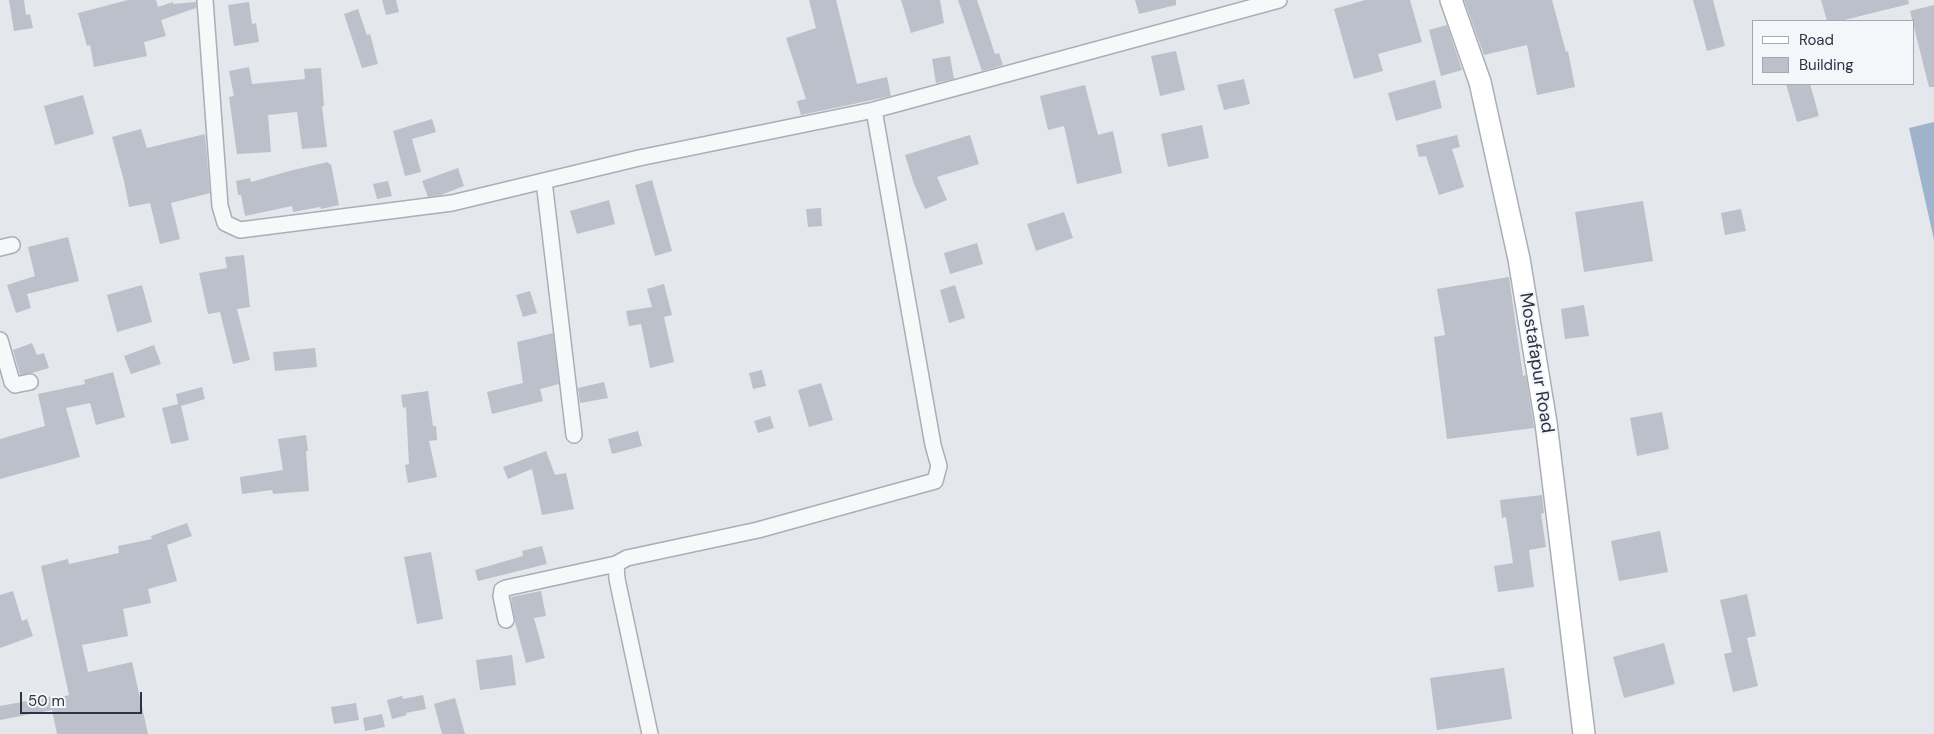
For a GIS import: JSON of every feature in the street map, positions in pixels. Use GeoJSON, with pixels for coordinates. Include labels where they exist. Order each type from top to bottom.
{"type":"FeatureCollection","features":[{"type":"Feature","properties":{"kind":"street"},"geometry":{"type":"LineString","coordinates":[[205,0],[220,206],[225,224],[240,230],[452,202],[639,158],[874,110],[1279,0]]}},
{"type":"Feature","properties":{"kind":"street","name":"Mostafapur Road"},"geometry":{"type":"LineString","coordinates":[[1451,0],[1480,82],[1519,259],[1546,423],[1584,734]]}},
{"type":"Feature","properties":{"kind":"street"},"geometry":{"type":"LineString","coordinates":[[506,620],[501,596],[502,590],[506,588],[616,564],[627,558],[758,530],[935,481],[939,466],[931,436],[874,110]]}},
{"type":"Feature","properties":{"kind":"street"},"geometry":{"type":"LineString","coordinates":[[544,181],[574,435]]}},
{"type":"Feature","properties":{"kind":"street"},"geometry":{"type":"LineString","coordinates":[[0,340],[12,382],[15,385],[30,382]]}},
{"type":"Feature","properties":{"kind":"street"},"geometry":{"type":"LineString","coordinates":[[616,564],[617,580],[650,734]]}},
{"type":"Feature","properties":{"kind":"water"},"geometry":{"type":"Polygon","coordinates":[[[1934,122],[1934,240],[1909,128],[1934,122]]]}},
{"type":"Feature","properties":{"kind":"building"},"geometry":{"type":"Polygon","coordinates":[[[9,0],[24,0],[26,15],[30,14],[33,28],[14,31],[9,0]]]}},
{"type":"Feature","properties":{"kind":"building"},"geometry":{"type":"Polygon","coordinates":[[[128,0],[156,0],[158,7],[173,2],[173,4],[196,2],[196,8],[161,20],[166,36],[144,42],[147,56],[94,67],[90,45],[87,46],[78,13],[128,0]]]}},
{"type":"Feature","properties":{"kind":"building"},"geometry":{"type":"Polygon","coordinates":[[[382,0],[396,0],[399,12],[386,15],[382,0]]]}},
{"type":"Feature","properties":{"kind":"building"},"geometry":{"type":"Polygon","coordinates":[[[809,0],[836,0],[857,84],[887,77],[891,96],[801,115],[797,101],[806,99],[786,38],[816,28],[809,0]]]}},
{"type":"Feature","properties":{"kind":"building"},"geometry":{"type":"Polygon","coordinates":[[[901,0],[940,0],[944,23],[911,33],[901,0]]]}},
{"type":"Feature","properties":{"kind":"building"},"geometry":{"type":"Polygon","coordinates":[[[958,0],[977,0],[995,54],[999,53],[1003,65],[982,71],[958,0]]]}},
{"type":"Feature","properties":{"kind":"building"},"geometry":{"type":"Polygon","coordinates":[[[1135,0],[1176,0],[1176,5],[1139,14],[1135,0]]]}},
{"type":"Feature","properties":{"kind":"building"},"geometry":{"type":"Polygon","coordinates":[[[1365,0],[1410,0],[1422,42],[1378,54],[1383,71],[1354,79],[1334,9],[1365,0]]]}},
{"type":"Feature","properties":{"kind":"building"},"geometry":{"type":"Polygon","coordinates":[[[1464,0],[1552,0],[1566,52],[1568,51],[1575,87],[1537,95],[1527,45],[1484,55],[1464,0]]]}},
{"type":"Feature","properties":{"kind":"building"},"geometry":{"type":"Polygon","coordinates":[[[1693,0],[1713,0],[1725,46],[1707,51],[1693,0]]]}},
{"type":"Feature","properties":{"kind":"building"},"geometry":{"type":"Polygon","coordinates":[[[1821,0],[1908,0],[1909,4],[1844,20],[1827,20],[1821,0]]]}},
{"type":"Feature","properties":{"kind":"building"},"geometry":{"type":"Polygon","coordinates":[[[249,2],[252,24],[256,23],[259,42],[234,46],[228,5],[249,2]]]}},
{"type":"Feature","properties":{"kind":"building"},"geometry":{"type":"Polygon","coordinates":[[[1934,5],[1934,87],[1929,87],[1914,27],[1914,20],[1912,20],[1910,11],[1934,5]]]}},
{"type":"Feature","properties":{"kind":"building"},"geometry":{"type":"Polygon","coordinates":[[[358,9],[367,35],[370,34],[378,64],[362,68],[344,14],[358,9]]]}},
{"type":"Feature","properties":{"kind":"building"},"geometry":{"type":"Polygon","coordinates":[[[1447,25],[1462,70],[1441,76],[1429,30],[1447,25]]]}},
{"type":"Feature","properties":{"kind":"building"},"geometry":{"type":"Polygon","coordinates":[[[1176,51],[1185,90],[1160,96],[1151,56],[1176,51]]]}},
{"type":"Feature","properties":{"kind":"building"},"geometry":{"type":"Polygon","coordinates":[[[950,56],[954,79],[936,83],[932,59],[950,56]]]}},
{"type":"Feature","properties":{"kind":"building"},"geometry":{"type":"Polygon","coordinates":[[[249,67],[252,84],[305,79],[304,69],[321,68],[324,106],[322,106],[327,147],[302,149],[297,112],[268,115],[271,152],[237,154],[229,97],[234,96],[229,71],[249,67]]]}},
{"type":"Feature","properties":{"kind":"building"},"geometry":{"type":"Polygon","coordinates":[[[1244,79],[1250,104],[1224,110],[1217,85],[1244,79]]]}},
{"type":"Feature","properties":{"kind":"building"},"geometry":{"type":"Polygon","coordinates":[[[1435,80],[1442,108],[1396,121],[1388,93],[1435,80]]]}},
{"type":"Feature","properties":{"kind":"building"},"geometry":{"type":"Polygon","coordinates":[[[1085,85],[1098,135],[1113,131],[1122,173],[1077,184],[1064,126],[1048,130],[1040,96],[1085,85]]]}},
{"type":"Feature","properties":{"kind":"building"},"geometry":{"type":"Polygon","coordinates":[[[1786,85],[1810,85],[1819,116],[1797,122],[1786,85]]]}},
{"type":"Feature","properties":{"kind":"building"},"geometry":{"type":"Polygon","coordinates":[[[83,95],[94,134],[55,145],[44,106],[83,95]]]}},
{"type":"Feature","properties":{"kind":"building"},"geometry":{"type":"Polygon","coordinates":[[[432,119],[436,132],[412,139],[421,172],[405,176],[393,131],[432,119]]]}},
{"type":"Feature","properties":{"kind":"building"},"geometry":{"type":"Polygon","coordinates":[[[1202,125],[1209,158],[1168,167],[1161,134],[1202,125]]]}},
{"type":"Feature","properties":{"kind":"building"},"geometry":{"type":"Polygon","coordinates":[[[141,129],[147,148],[205,134],[210,193],[171,203],[180,239],[160,244],[150,203],[129,207],[112,137],[141,129]]]}},
{"type":"Feature","properties":{"kind":"building"},"geometry":{"type":"Polygon","coordinates":[[[970,135],[979,164],[937,177],[947,200],[925,209],[914,184],[905,155],[970,135]]]}},
{"type":"Feature","properties":{"kind":"building"},"geometry":{"type":"Polygon","coordinates":[[[1457,135],[1460,147],[1452,149],[1464,187],[1439,195],[1426,156],[1419,157],[1416,145],[1457,135]]]}},
{"type":"Feature","properties":{"kind":"building"},"geometry":{"type":"Polygon","coordinates":[[[328,162],[331,164],[339,205],[293,212],[292,206],[245,216],[241,195],[238,195],[236,181],[250,178],[251,182],[328,162]]]}},
{"type":"Feature","properties":{"kind":"building"},"geometry":{"type":"Polygon","coordinates":[[[458,168],[464,186],[441,195],[428,197],[422,181],[458,168]]]}},
{"type":"Feature","properties":{"kind":"building"},"geometry":{"type":"Polygon","coordinates":[[[652,180],[672,251],[655,256],[635,185],[652,180]]]}},
{"type":"Feature","properties":{"kind":"building"},"geometry":{"type":"Polygon","coordinates":[[[388,181],[392,196],[377,199],[373,184],[388,181]]]}},
{"type":"Feature","properties":{"kind":"building"},"geometry":{"type":"Polygon","coordinates":[[[609,200],[615,224],[577,234],[570,211],[609,200]]]}},
{"type":"Feature","properties":{"kind":"building"},"geometry":{"type":"Polygon","coordinates":[[[1643,201],[1653,261],[1584,272],[1575,212],[1643,201]]]}},
{"type":"Feature","properties":{"kind":"building"},"geometry":{"type":"Polygon","coordinates":[[[821,208],[822,226],[808,227],[806,209],[821,208]]]}},
{"type":"Feature","properties":{"kind":"building"},"geometry":{"type":"Polygon","coordinates":[[[1741,209],[1746,231],[1725,235],[1721,213],[1741,209]]]}},
{"type":"Feature","properties":{"kind":"building"},"geometry":{"type":"Polygon","coordinates":[[[1064,212],[1073,238],[1036,251],[1027,224],[1064,212]]]}},
{"type":"Feature","properties":{"kind":"building"},"geometry":{"type":"Polygon","coordinates":[[[68,237],[79,281],[27,294],[31,308],[16,313],[7,285],[35,276],[28,247],[68,237]]]}},
{"type":"Feature","properties":{"kind":"building"},"geometry":{"type":"Polygon","coordinates":[[[977,243],[983,264],[950,274],[944,253],[977,243]]]}},
{"type":"Feature","properties":{"kind":"building"},"geometry":{"type":"Polygon","coordinates":[[[244,255],[250,307],[237,309],[250,360],[233,364],[220,312],[208,314],[199,273],[227,268],[225,257],[244,255]]]}},
{"type":"Feature","properties":{"kind":"building"},"geometry":{"type":"Polygon","coordinates":[[[1509,277],[1523,376],[1526,375],[1534,428],[1447,439],[1434,337],[1445,335],[1437,289],[1509,277]]]}},
{"type":"Feature","properties":{"kind":"building"},"geometry":{"type":"Polygon","coordinates":[[[664,284],[672,315],[664,317],[674,362],[650,368],[641,324],[629,326],[626,311],[652,307],[647,289],[664,284]]]}},
{"type":"Feature","properties":{"kind":"building"},"geometry":{"type":"Polygon","coordinates":[[[142,285],[152,322],[117,332],[107,295],[142,285]]]}},
{"type":"Feature","properties":{"kind":"building"},"geometry":{"type":"Polygon","coordinates":[[[955,285],[965,318],[949,323],[940,290],[955,285]]]}},
{"type":"Feature","properties":{"kind":"building"},"geometry":{"type":"Polygon","coordinates":[[[530,291],[537,313],[523,317],[516,295],[530,291]]]}},
{"type":"Feature","properties":{"kind":"building"},"geometry":{"type":"Polygon","coordinates":[[[1584,305],[1589,336],[1565,339],[1561,309],[1584,305]]]}},
{"type":"Feature","properties":{"kind":"building"},"geometry":{"type":"Polygon","coordinates":[[[553,333],[559,384],[540,389],[543,401],[492,414],[487,392],[523,383],[517,342],[553,333]]]}},
{"type":"Feature","properties":{"kind":"building"},"geometry":{"type":"Polygon","coordinates":[[[32,343],[37,355],[44,353],[49,368],[20,375],[13,350],[32,343]]]}},
{"type":"Feature","properties":{"kind":"building"},"geometry":{"type":"Polygon","coordinates":[[[154,345],[161,364],[131,374],[124,356],[154,345]]]}},
{"type":"Feature","properties":{"kind":"building"},"geometry":{"type":"Polygon","coordinates":[[[315,348],[317,367],[275,371],[273,352],[315,348]]]}},
{"type":"Feature","properties":{"kind":"building"},"geometry":{"type":"Polygon","coordinates":[[[762,370],[766,386],[753,389],[749,373],[762,370]]]}},
{"type":"Feature","properties":{"kind":"building"},"geometry":{"type":"Polygon","coordinates":[[[113,372],[125,417],[96,425],[90,403],[66,408],[80,457],[0,479],[0,439],[45,426],[38,394],[85,384],[84,380],[113,372]]]}},
{"type":"Feature","properties":{"kind":"building"},"geometry":{"type":"Polygon","coordinates":[[[604,382],[608,398],[580,403],[578,388],[604,382]]]}},
{"type":"Feature","properties":{"kind":"building"},"geometry":{"type":"Polygon","coordinates":[[[821,383],[833,420],[809,427],[798,390],[821,383]]]}},
{"type":"Feature","properties":{"kind":"building"},"geometry":{"type":"Polygon","coordinates":[[[202,387],[205,399],[181,406],[189,440],[171,444],[162,408],[178,404],[176,394],[202,387]]]}},
{"type":"Feature","properties":{"kind":"building"},"geometry":{"type":"Polygon","coordinates":[[[428,391],[433,426],[436,426],[437,440],[429,441],[437,477],[408,483],[405,465],[409,464],[406,407],[403,408],[401,395],[428,391]]]}},
{"type":"Feature","properties":{"kind":"building"},"geometry":{"type":"Polygon","coordinates":[[[1662,412],[1669,449],[1637,456],[1630,418],[1662,412]]]}},
{"type":"Feature","properties":{"kind":"building"},"geometry":{"type":"Polygon","coordinates":[[[770,416],[774,428],[758,433],[754,421],[770,416]]]}},
{"type":"Feature","properties":{"kind":"building"},"geometry":{"type":"Polygon","coordinates":[[[638,431],[642,446],[612,454],[608,439],[638,431]]]}},
{"type":"Feature","properties":{"kind":"building"},"geometry":{"type":"Polygon","coordinates":[[[306,435],[309,491],[273,494],[272,490],[242,494],[240,477],[283,470],[278,439],[306,435]]]}},
{"type":"Feature","properties":{"kind":"building"},"geometry":{"type":"Polygon","coordinates":[[[546,451],[555,475],[566,473],[574,509],[542,515],[532,469],[508,479],[503,467],[546,451]]]}},
{"type":"Feature","properties":{"kind":"building"},"geometry":{"type":"Polygon","coordinates":[[[1542,495],[1544,513],[1541,514],[1546,547],[1529,550],[1534,587],[1498,592],[1494,566],[1513,563],[1506,517],[1502,518],[1500,500],[1542,495]]]}},
{"type":"Feature","properties":{"kind":"building"},"geometry":{"type":"Polygon","coordinates":[[[187,523],[192,536],[167,545],[177,581],[148,589],[151,603],[123,609],[128,636],[82,645],[88,672],[132,662],[148,734],[57,734],[52,710],[0,720],[0,706],[54,696],[55,699],[69,695],[41,566],[68,559],[69,564],[119,553],[118,546],[152,539],[151,536],[187,523]]]}},
{"type":"Feature","properties":{"kind":"building"},"geometry":{"type":"Polygon","coordinates":[[[1660,531],[1668,572],[1619,581],[1611,541],[1660,531]]]}},
{"type":"Feature","properties":{"kind":"building"},"geometry":{"type":"Polygon","coordinates":[[[542,546],[547,564],[478,581],[475,570],[523,556],[522,551],[542,546]]]}},
{"type":"Feature","properties":{"kind":"building"},"geometry":{"type":"Polygon","coordinates":[[[431,552],[443,619],[417,624],[404,557],[431,552]]]}},
{"type":"Feature","properties":{"kind":"building"},"geometry":{"type":"Polygon","coordinates":[[[13,591],[22,621],[27,619],[33,636],[0,648],[0,595],[13,591]]]}},
{"type":"Feature","properties":{"kind":"building"},"geometry":{"type":"Polygon","coordinates":[[[541,591],[546,616],[534,618],[545,658],[526,663],[515,622],[511,597],[541,591]]]}},
{"type":"Feature","properties":{"kind":"building"},"geometry":{"type":"Polygon","coordinates":[[[1747,594],[1756,636],[1747,638],[1758,686],[1733,692],[1724,654],[1732,652],[1720,600],[1747,594]]]}},
{"type":"Feature","properties":{"kind":"building"},"geometry":{"type":"Polygon","coordinates":[[[1664,643],[1675,684],[1624,698],[1613,657],[1664,643]]]}},
{"type":"Feature","properties":{"kind":"building"},"geometry":{"type":"Polygon","coordinates":[[[512,655],[516,685],[480,690],[476,660],[512,655]]]}},
{"type":"Feature","properties":{"kind":"building"},"geometry":{"type":"Polygon","coordinates":[[[1504,668],[1512,719],[1437,730],[1430,678],[1504,668]]]}},
{"type":"Feature","properties":{"kind":"building"},"geometry":{"type":"Polygon","coordinates":[[[423,695],[426,709],[406,713],[407,715],[392,719],[387,700],[402,696],[403,699],[423,695]]]}},
{"type":"Feature","properties":{"kind":"building"},"geometry":{"type":"Polygon","coordinates":[[[455,698],[465,734],[442,734],[434,704],[455,698]]]}},
{"type":"Feature","properties":{"kind":"building"},"geometry":{"type":"Polygon","coordinates":[[[356,703],[359,720],[334,724],[331,707],[356,703]]]}},
{"type":"Feature","properties":{"kind":"building"},"geometry":{"type":"Polygon","coordinates":[[[382,714],[385,727],[365,731],[363,718],[382,714]]]}}]}
